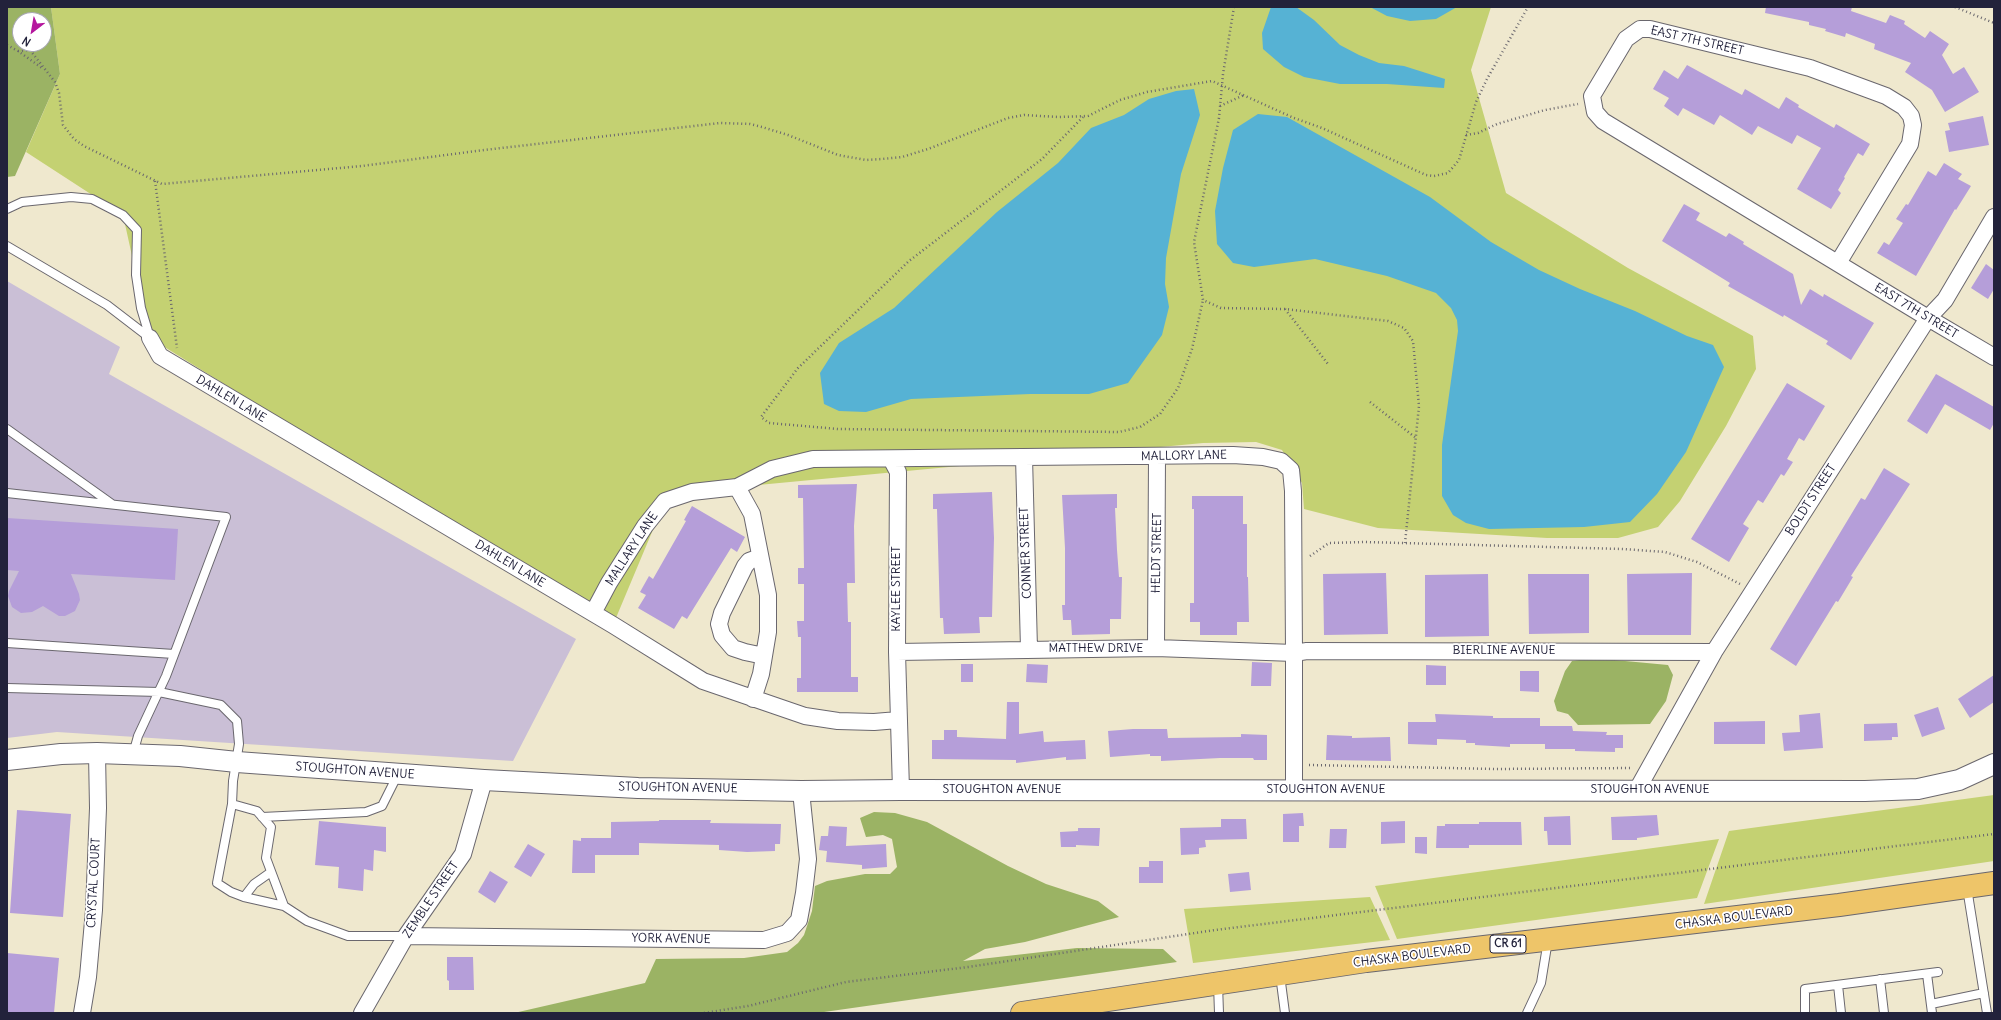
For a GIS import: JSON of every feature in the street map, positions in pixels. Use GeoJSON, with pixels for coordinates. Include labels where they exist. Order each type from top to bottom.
{"type":"FeatureCollection","features":[{"type":"Feature","properties":{"kind":"main road","name":"CHASKA BOULEVARD"},"geometry":{"type":"LineString","coordinates":[[1022,1013],[1106,1004],[1218,984],[1366,962],[1839,905],[1994,883]]}},
{"type":"Feature","properties":{"kind":"street","name":"EAST 7TH STREET"},"geometry":{"type":"LineString","coordinates":[[1838,263],[1910,144],[1913,125],[1911,116],[1896,101],[1810,68],[1650,29],[1640,29],[1626,39],[1595,89],[1592,102],[1595,112],[1603,121],[1928,318],[1994,357]]}},
{"type":"Feature","properties":{"kind":"street","name":"BOLDT STREET"},"geometry":{"type":"LineString","coordinates":[[1637,790],[1714,652],[1928,318],[1945,300],[1994,217]]}},
{"type":"Feature","properties":{"kind":"street","name":"DAHLEN LANE"},"geometry":{"type":"LineString","coordinates":[[150,338],[160,356],[179,368],[593,613],[703,681],[805,716],[838,721],[874,722],[898,720]]}},
{"type":"Feature","properties":{"kind":"street","name":"MALLORY LANE"},"geometry":{"type":"LineString","coordinates":[[891,459],[1233,455],[1263,457],[1281,461],[1291,470],[1294,653],[1294,790]]}},
{"type":"Feature","properties":{"kind":"street","name":"CONNER STREET"},"geometry":{"type":"LineString","coordinates":[[1024,457],[1029,649]]}},
{"type":"Feature","properties":{"kind":"street","name":"HELDT STREET"},"geometry":{"type":"LineString","coordinates":[[1156,648],[1157,457]]}},
{"type":"Feature","properties":{"kind":"street","name":"MALLARY LANE"},"geometry":{"type":"LineString","coordinates":[[593,613],[609,583],[641,532],[665,501],[692,492],[737,487],[772,469],[814,459],[891,459]]}},
{"type":"Feature","properties":{"kind":"street","name":"KAYLEE STREET"},"geometry":{"type":"LineString","coordinates":[[891,459],[898,472],[897,652],[901,790]]}},
{"type":"Feature","properties":{"kind":"street"},"geometry":{"type":"LineString","coordinates":[[737,487],[752,514],[768,595],[768,632],[764,656],[753,699]]}},
{"type":"Feature","properties":{"kind":"street"},"geometry":{"type":"LineString","coordinates":[[760,558],[745,566],[722,613],[719,624],[722,635],[734,648],[764,656]]}},
{"type":"Feature","properties":{"kind":"street","name":"MATTHEW DRIVE"},"geometry":{"type":"LineString","coordinates":[[897,652],[1156,648],[1294,653]]}},
{"type":"Feature","properties":{"kind":"street","name":"BIERLINE AVENUE"},"geometry":{"type":"LineString","coordinates":[[1294,653],[1307,651],[1714,652]]}},
{"type":"Feature","properties":{"kind":"street","name":"STOUGHTON AVENUE"},"geometry":{"type":"LineString","coordinates":[[7,760],[61,754],[97,753],[180,756],[237,762],[484,780],[638,788],[801,791],[1865,791],[1918,789],[1959,780],[1994,764]]}},
{"type":"Feature","properties":{"kind":"street","name":"CRYSTAL COURT"},"geometry":{"type":"LineString","coordinates":[[82,1013],[88,977],[94,910],[98,808],[97,753]]}},
{"type":"Feature","properties":{"kind":"street","name":"ZEMBLE STREET"},"geometry":{"type":"LineString","coordinates":[[362,1013],[406,936],[463,854],[484,780]]}},
{"type":"Feature","properties":{"kind":"street","name":"YORK AVENUE"},"geometry":{"type":"LineString","coordinates":[[406,936],[764,940],[787,934],[798,920],[804,893],[808,859],[801,791]]}},
{"type":"Feature","properties":{"kind":"lane"},"geometry":{"type":"LineString","coordinates":[[7,208],[22,202],[70,198],[92,199],[123,215],[137,230],[136,275],[141,308],[150,338]]}},
{"type":"Feature","properties":{"kind":"lane"},"geometry":{"type":"LineString","coordinates":[[7,246],[107,305],[150,338]]}},
{"type":"Feature","properties":{"kind":"lane"},"geometry":{"type":"LineString","coordinates":[[7,429],[113,505]]}},
{"type":"Feature","properties":{"kind":"lane"},"geometry":{"type":"LineString","coordinates":[[7,493],[226,517],[159,692],[138,736],[133,755]]}},
{"type":"Feature","properties":{"kind":"lane"},"geometry":{"type":"LineString","coordinates":[[7,642],[174,654]]}},
{"type":"Feature","properties":{"kind":"lane"},"geometry":{"type":"LineString","coordinates":[[7,688],[159,692],[221,705],[237,721],[239,744],[233,781],[232,804],[217,883],[230,892],[244,897],[284,906],[307,921],[348,936],[406,936]]}},
{"type":"Feature","properties":{"kind":"lane"},"geometry":{"type":"LineString","coordinates":[[262,817],[366,812],[382,806],[398,774]]}},
{"type":"Feature","properties":{"kind":"lane"},"geometry":{"type":"LineString","coordinates":[[232,804],[257,811],[271,827],[266,858],[284,906]]}},
{"type":"Feature","properties":{"kind":"lane"},"geometry":{"type":"LineString","coordinates":[[244,897],[254,884],[271,872]]}},
{"type":"Feature","properties":{"kind":"lane"},"geometry":{"type":"LineString","coordinates":[[1967,887],[1987,1013]]}},
{"type":"Feature","properties":{"kind":"lane"},"geometry":{"type":"LineString","coordinates":[[1527,1013],[1541,983],[1548,940]]}},
{"type":"Feature","properties":{"kind":"lane"},"geometry":{"type":"LineString","coordinates":[[1805,1013],[1805,989],[1938,972]]}},
{"type":"Feature","properties":{"kind":"lane"},"geometry":{"type":"LineString","coordinates":[[1280,974],[1285,1013]]}},
{"type":"Feature","properties":{"kind":"lane"},"geometry":{"type":"LineString","coordinates":[[1927,974],[1932,1013]]}},
{"type":"Feature","properties":{"kind":"lane"},"geometry":{"type":"LineString","coordinates":[[1880,980],[1884,1013]]}},
{"type":"Feature","properties":{"kind":"lane"},"geometry":{"type":"LineString","coordinates":[[1218,984],[1219,1013]]}},
{"type":"Feature","properties":{"kind":"lane"},"geometry":{"type":"LineString","coordinates":[[1838,985],[1841,1013]]}},
{"type":"Feature","properties":{"kind":"lane"},"geometry":{"type":"LineString","coordinates":[[1931,1004],[1984,993]]}},
{"type":"Feature","properties":{"kind":"path"},"geometry":{"type":"LineString","coordinates":[[1084,117],[1042,159],[909,261],[798,368],[761,417],[769,422],[838,429],[1119,432],[1140,427],[1160,414],[1178,388],[1192,349],[1203,300],[1194,242],[1219,118],[1222,85],[1234,7]]}},
{"type":"Feature","properties":{"kind":"path"},"geometry":{"type":"LineString","coordinates":[[31,52],[55,82],[59,93],[63,125],[74,139],[84,146],[155,182],[162,184],[362,166],[720,122],[750,124],[768,129],[788,135],[838,155],[866,160],[882,159],[902,157],[928,149],[1008,118],[1024,115],[1084,117],[1097,113],[1120,100],[1164,88],[1212,81],[1294,118],[1322,128],[1426,175],[1441,175],[1454,168],[1463,150],[1476,102],[1487,79],[1528,7]]}},
{"type":"Feature","properties":{"kind":"path"},"geometry":{"type":"LineString","coordinates":[[1955,7],[1994,23]]}},
{"type":"Feature","properties":{"kind":"path"},"geometry":{"type":"LineString","coordinates":[[19,52],[44,69]]}},
{"type":"Feature","properties":{"kind":"path"},"geometry":{"type":"LineString","coordinates":[[1220,106],[1244,95]]}},
{"type":"Feature","properties":{"kind":"path"},"geometry":{"type":"LineString","coordinates":[[1466,135],[1478,133],[1497,124],[1545,110],[1592,102]]}},
{"type":"Feature","properties":{"kind":"path"},"geometry":{"type":"LineString","coordinates":[[155,182],[179,368]]}},
{"type":"Feature","properties":{"kind":"path"},"geometry":{"type":"LineString","coordinates":[[1203,300],[1221,308],[1285,309],[1388,321],[1404,328],[1414,341],[1419,406],[1405,543]]}},
{"type":"Feature","properties":{"kind":"path"},"geometry":{"type":"LineString","coordinates":[[1285,309],[1328,364]]}},
{"type":"Feature","properties":{"kind":"path"},"geometry":{"type":"LineString","coordinates":[[1370,402],[1416,439]]}},
{"type":"Feature","properties":{"kind":"path"},"geometry":{"type":"LineString","coordinates":[[704,1013],[748,1006],[846,982],[968,967],[1215,930],[1994,834]]}},
{"type":"Feature","properties":{"kind":"shaded area"},"geometry":{"type":"Polygon","coordinates":[[[7,281],[120,347],[109,374],[576,639],[513,761],[57,732],[7,738],[7,281]]]}},
{"type":"Feature","properties":{"kind":"green space"},"geometry":{"type":"Polygon","coordinates":[[[7,7],[51,7],[52,12],[12,12],[12,52],[52,52],[52,14],[60,74],[15,176],[7,177],[7,7]]]}},
{"type":"Feature","properties":{"kind":"green space"},"geometry":{"type":"Polygon","coordinates":[[[51,7],[1491,7],[1471,70],[1506,193],[1628,268],[1753,336],[1756,369],[1726,426],[1680,501],[1658,527],[1618,538],[1547,538],[1378,528],[1304,509],[1302,483],[1282,450],[1256,442],[1203,443],[737,487],[665,501],[613,625],[150,338],[123,215],[26,152],[60,74],[51,7]]]}},
{"type":"Feature","properties":{"kind":"green space"},"geometry":{"type":"Polygon","coordinates":[[[1593,658],[1668,665],[1673,675],[1666,701],[1650,724],[1578,725],[1568,714],[1557,711],[1554,701],[1565,671],[1572,661],[1593,658]]]}},
{"type":"Feature","properties":{"kind":"green space"},"geometry":{"type":"Polygon","coordinates":[[[1994,795],[1994,861],[1704,904],[1729,831],[1994,795]]]}},
{"type":"Feature","properties":{"kind":"green space"},"geometry":{"type":"Polygon","coordinates":[[[874,812],[895,813],[927,822],[1008,866],[1046,884],[1098,901],[1119,917],[1025,942],[985,949],[963,961],[1077,948],[1163,949],[1177,962],[817,1013],[514,1013],[645,983],[656,959],[744,958],[787,952],[798,943],[804,935],[812,911],[815,886],[827,881],[865,874],[890,874],[897,867],[892,839],[883,835],[866,837],[860,818],[874,812]]]}},
{"type":"Feature","properties":{"kind":"green space"},"geometry":{"type":"Polygon","coordinates":[[[1719,839],[1697,898],[1397,939],[1375,886],[1719,839]]]}},
{"type":"Feature","properties":{"kind":"green space"},"geometry":{"type":"Polygon","coordinates":[[[1370,897],[1390,940],[1193,963],[1184,909],[1370,897]]]}},
{"type":"Feature","properties":{"kind":"water"},"geometry":{"type":"Polygon","coordinates":[[[1271,7],[1296,7],[1314,20],[1340,45],[1379,63],[1404,66],[1445,79],[1444,88],[1387,84],[1340,84],[1304,77],[1284,67],[1263,49],[1262,33],[1271,7]]]}},
{"type":"Feature","properties":{"kind":"water"},"geometry":{"type":"Polygon","coordinates":[[[1370,7],[1457,7],[1436,19],[1410,21],[1387,16],[1370,7]]]}},
{"type":"Feature","properties":{"kind":"water"},"geometry":{"type":"Polygon","coordinates":[[[1194,89],[1200,115],[1181,174],[1166,258],[1165,284],[1169,307],[1162,335],[1128,383],[1089,394],[1030,394],[911,399],[866,412],[839,411],[824,404],[820,373],[839,343],[894,308],[997,212],[1058,163],[1091,128],[1124,115],[1149,99],[1176,91],[1194,89]]]}},
{"type":"Feature","properties":{"kind":"water"},"geometry":{"type":"Polygon","coordinates":[[[1258,114],[1287,117],[1430,197],[1491,242],[1539,270],[1580,289],[1635,311],[1687,336],[1713,345],[1724,367],[1686,452],[1657,494],[1630,522],[1584,527],[1489,529],[1466,523],[1453,515],[1442,496],[1442,445],[1458,331],[1457,320],[1451,308],[1436,293],[1387,276],[1315,259],[1254,267],[1233,263],[1217,244],[1215,211],[1223,168],[1233,130],[1258,114]]]}},
{"type":"Feature","properties":{"kind":"building"},"geometry":{"type":"Polygon","coordinates":[[[1766,7],[1852,7],[1851,11],[1886,23],[1890,15],[1905,21],[1904,24],[1925,38],[1930,31],[1949,44],[1942,55],[1953,74],[1964,67],[1979,92],[1945,112],[1932,90],[1905,72],[1911,63],[1874,49],[1875,44],[1846,33],[1845,37],[1825,31],[1826,29],[1809,25],[1809,22],[1765,13],[1766,7]]]}},
{"type":"Feature","properties":{"kind":"building"},"geometry":{"type":"Polygon","coordinates":[[[1687,65],[1742,95],[1745,89],[1779,109],[1786,97],[1799,105],[1798,107],[1834,128],[1836,124],[1870,144],[1863,156],[1858,153],[1844,177],[1845,178],[1838,190],[1841,193],[1831,209],[1797,189],[1821,148],[1797,135],[1792,144],[1758,126],[1752,135],[1720,115],[1714,125],[1683,108],[1678,116],[1664,106],[1669,98],[1653,89],[1664,70],[1678,79],[1687,65]]]}},
{"type":"Feature","properties":{"kind":"building"},"geometry":{"type":"Polygon","coordinates":[[[1983,116],[1989,145],[1949,152],[1945,131],[1950,130],[1948,123],[1983,116]]]}},
{"type":"Feature","properties":{"kind":"building"},"geometry":{"type":"Polygon","coordinates":[[[1944,163],[1962,174],[1958,179],[1971,186],[1956,210],[1955,209],[1916,276],[1877,253],[1884,242],[1889,245],[1903,223],[1896,219],[1906,204],[1908,205],[1928,171],[1936,176],[1944,163]]]}},
{"type":"Feature","properties":{"kind":"building"},"geometry":{"type":"Polygon","coordinates":[[[1684,204],[1700,213],[1696,220],[1726,237],[1729,233],[1744,242],[1743,244],[1793,274],[1801,305],[1810,289],[1823,297],[1824,294],[1874,323],[1851,360],[1826,344],[1828,341],[1784,315],[1783,317],[1728,286],[1730,283],[1662,241],[1684,204]]]}},
{"type":"Feature","properties":{"kind":"building"},"geometry":{"type":"Polygon","coordinates":[[[1986,264],[1994,270],[1994,289],[1988,299],[1971,288],[1986,264]]]}},
{"type":"Feature","properties":{"kind":"building"},"geometry":{"type":"Polygon","coordinates":[[[1936,374],[1994,407],[1994,423],[1990,430],[1945,404],[1927,434],[1907,421],[1936,374]]]}},
{"type":"Feature","properties":{"kind":"building"},"geometry":{"type":"Polygon","coordinates":[[[1787,383],[1825,406],[1804,441],[1799,438],[1787,459],[1793,462],[1784,476],[1781,474],[1763,503],[1758,500],[1743,524],[1749,528],[1729,562],[1691,539],[1787,383]]]}},
{"type":"Feature","properties":{"kind":"building"},"geometry":{"type":"Polygon","coordinates":[[[1884,468],[1910,484],[1851,576],[1853,577],[1838,602],[1836,601],[1796,666],[1770,649],[1861,498],[1865,500],[1884,468]]]}},
{"type":"Feature","properties":{"kind":"building"},"geometry":{"type":"Polygon","coordinates":[[[857,484],[854,526],[855,583],[847,583],[848,622],[851,622],[851,677],[858,677],[858,692],[797,692],[797,678],[801,678],[801,637],[798,637],[797,621],[804,621],[804,584],[798,584],[798,568],[804,568],[803,498],[798,498],[798,485],[857,484]]]}},
{"type":"Feature","properties":{"kind":"building"},"geometry":{"type":"Polygon","coordinates":[[[992,492],[994,538],[992,617],[979,617],[980,633],[944,634],[943,618],[940,618],[937,509],[933,509],[933,494],[992,492]]]}},
{"type":"Feature","properties":{"kind":"building"},"geometry":{"type":"Polygon","coordinates":[[[1117,494],[1117,508],[1115,508],[1119,577],[1122,577],[1121,619],[1110,619],[1110,634],[1072,635],[1071,620],[1063,620],[1062,605],[1065,605],[1065,548],[1062,495],[1117,494]]]}},
{"type":"Feature","properties":{"kind":"building"},"geometry":{"type":"Polygon","coordinates":[[[1192,496],[1243,496],[1243,524],[1247,524],[1249,622],[1237,622],[1237,635],[1200,635],[1200,622],[1190,622],[1190,603],[1194,603],[1194,509],[1192,509],[1192,496]]]}},
{"type":"Feature","properties":{"kind":"building"},"geometry":{"type":"Polygon","coordinates":[[[692,506],[745,537],[737,552],[731,548],[687,619],[682,616],[674,629],[638,608],[646,595],[640,592],[649,576],[653,579],[686,521],[684,520],[692,506]]]}},
{"type":"Feature","properties":{"kind":"building"},"geometry":{"type":"Polygon","coordinates":[[[7,518],[178,529],[175,580],[71,574],[80,600],[75,611],[65,616],[59,616],[43,606],[32,612],[21,613],[12,607],[8,596],[19,571],[7,570],[7,518]]]}},
{"type":"Feature","properties":{"kind":"building"},"geometry":{"type":"Polygon","coordinates":[[[1386,573],[1388,634],[1324,635],[1323,574],[1386,573]]]}},
{"type":"Feature","properties":{"kind":"building"},"geometry":{"type":"Polygon","coordinates":[[[1692,573],[1691,635],[1628,635],[1627,574],[1692,573]]]}},
{"type":"Feature","properties":{"kind":"building"},"geometry":{"type":"Polygon","coordinates":[[[1488,574],[1489,636],[1425,637],[1425,575],[1488,574]]]}},
{"type":"Feature","properties":{"kind":"building"},"geometry":{"type":"Polygon","coordinates":[[[1528,574],[1589,574],[1589,633],[1529,634],[1528,574]]]}},
{"type":"Feature","properties":{"kind":"building"},"geometry":{"type":"Polygon","coordinates":[[[1252,662],[1272,663],[1271,686],[1251,686],[1252,662]]]}},
{"type":"Feature","properties":{"kind":"building"},"geometry":{"type":"Polygon","coordinates":[[[961,664],[973,664],[973,682],[961,682],[961,664]]]}},
{"type":"Feature","properties":{"kind":"building"},"geometry":{"type":"Polygon","coordinates":[[[1027,664],[1048,665],[1047,683],[1026,682],[1027,664]]]}},
{"type":"Feature","properties":{"kind":"building"},"geometry":{"type":"Polygon","coordinates":[[[1426,665],[1446,666],[1446,685],[1426,685],[1426,665]]]}},
{"type":"Feature","properties":{"kind":"building"},"geometry":{"type":"Polygon","coordinates":[[[1520,671],[1539,671],[1539,692],[1520,691],[1520,671]]]}},
{"type":"Feature","properties":{"kind":"building"},"geometry":{"type":"Polygon","coordinates":[[[1994,675],[1994,702],[1970,718],[1958,699],[1994,675]]]}},
{"type":"Feature","properties":{"kind":"building"},"geometry":{"type":"Polygon","coordinates":[[[1007,702],[1019,702],[1019,734],[1043,731],[1044,742],[1085,740],[1086,759],[1066,760],[1066,757],[1016,763],[1016,760],[932,759],[932,740],[944,740],[944,730],[957,730],[957,737],[1006,739],[1007,702]]]}},
{"type":"Feature","properties":{"kind":"building"},"geometry":{"type":"Polygon","coordinates":[[[1938,707],[1945,729],[1922,737],[1914,715],[1938,707]]]}},
{"type":"Feature","properties":{"kind":"building"},"geometry":{"type":"Polygon","coordinates":[[[1820,713],[1823,748],[1784,751],[1782,733],[1800,732],[1799,715],[1820,713]]]}},
{"type":"Feature","properties":{"kind":"building"},"geometry":{"type":"Polygon","coordinates":[[[1435,714],[1493,716],[1493,718],[1540,718],[1540,726],[1572,726],[1573,731],[1607,732],[1606,735],[1623,735],[1623,748],[1615,748],[1615,752],[1575,751],[1575,749],[1545,749],[1545,744],[1510,744],[1510,747],[1475,745],[1475,743],[1466,743],[1466,740],[1437,739],[1437,745],[1408,744],[1408,722],[1436,722],[1435,714]]]}},
{"type":"Feature","properties":{"kind":"building"},"geometry":{"type":"Polygon","coordinates":[[[1765,721],[1765,744],[1714,744],[1714,722],[1765,721]]]}},
{"type":"Feature","properties":{"kind":"building"},"geometry":{"type":"Polygon","coordinates":[[[1897,723],[1898,737],[1892,737],[1892,740],[1864,741],[1864,724],[1897,723]]]}},
{"type":"Feature","properties":{"kind":"building"},"geometry":{"type":"Polygon","coordinates":[[[1167,729],[1168,738],[1241,737],[1241,734],[1267,735],[1267,760],[1254,760],[1253,758],[1220,758],[1161,761],[1161,756],[1150,756],[1150,754],[1110,757],[1108,731],[1167,729]]]}},
{"type":"Feature","properties":{"kind":"building"},"geometry":{"type":"Polygon","coordinates":[[[1327,735],[1352,736],[1352,738],[1390,737],[1391,761],[1326,760],[1327,735]]]}},
{"type":"Feature","properties":{"kind":"building"},"geometry":{"type":"Polygon","coordinates":[[[17,810],[71,814],[63,917],[10,913],[17,810]]]}},
{"type":"Feature","properties":{"kind":"building"},"geometry":{"type":"Polygon","coordinates":[[[1303,813],[1304,826],[1299,826],[1299,842],[1283,842],[1283,814],[1303,813]]]}},
{"type":"Feature","properties":{"kind":"building"},"geometry":{"type":"Polygon","coordinates":[[[1657,815],[1659,835],[1637,838],[1637,840],[1612,840],[1611,817],[1657,815]]]}},
{"type":"Feature","properties":{"kind":"building"},"geometry":{"type":"Polygon","coordinates":[[[1570,816],[1571,845],[1548,845],[1547,831],[1544,831],[1544,817],[1570,816]]]}},
{"type":"Feature","properties":{"kind":"building"},"geometry":{"type":"Polygon","coordinates":[[[1221,819],[1246,819],[1247,839],[1205,840],[1206,847],[1199,848],[1199,854],[1181,855],[1180,828],[1221,827],[1221,819]]]}},
{"type":"Feature","properties":{"kind":"building"},"geometry":{"type":"Polygon","coordinates":[[[711,820],[710,823],[781,824],[780,844],[775,844],[775,851],[747,852],[719,850],[719,845],[639,843],[639,855],[595,855],[595,873],[572,873],[573,840],[581,841],[581,838],[611,838],[611,822],[711,820]]]}},
{"type":"Feature","properties":{"kind":"building"},"geometry":{"type":"Polygon","coordinates":[[[319,821],[386,827],[386,852],[374,850],[373,871],[364,869],[363,891],[338,888],[339,867],[315,865],[319,821]]]}},
{"type":"Feature","properties":{"kind":"building"},"geometry":{"type":"Polygon","coordinates":[[[1405,821],[1405,843],[1381,844],[1381,822],[1405,821]]]}},
{"type":"Feature","properties":{"kind":"building"},"geometry":{"type":"Polygon","coordinates":[[[1479,822],[1521,822],[1522,845],[1469,845],[1469,848],[1436,848],[1437,826],[1445,826],[1445,824],[1479,824],[1479,822]]]}},
{"type":"Feature","properties":{"kind":"building"},"geometry":{"type":"Polygon","coordinates":[[[829,826],[847,827],[846,846],[886,844],[887,867],[862,869],[862,865],[826,862],[827,851],[819,850],[821,836],[828,836],[829,826]]]}},
{"type":"Feature","properties":{"kind":"building"},"geometry":{"type":"Polygon","coordinates":[[[1078,828],[1100,828],[1099,846],[1076,845],[1076,847],[1061,847],[1060,832],[1078,831],[1078,828]]]}},
{"type":"Feature","properties":{"kind":"building"},"geometry":{"type":"Polygon","coordinates":[[[1330,829],[1347,829],[1346,848],[1329,848],[1330,829]]]}},
{"type":"Feature","properties":{"kind":"building"},"geometry":{"type":"Polygon","coordinates":[[[1415,837],[1427,837],[1427,854],[1415,853],[1415,837]]]}},
{"type":"Feature","properties":{"kind":"building"},"geometry":{"type":"Polygon","coordinates":[[[528,844],[545,854],[531,877],[514,867],[528,844]]]}},
{"type":"Feature","properties":{"kind":"building"},"geometry":{"type":"Polygon","coordinates":[[[1149,861],[1163,861],[1163,883],[1139,883],[1139,867],[1149,867],[1149,861]]]}},
{"type":"Feature","properties":{"kind":"building"},"geometry":{"type":"Polygon","coordinates":[[[490,871],[508,882],[495,903],[478,892],[490,871]]]}},
{"type":"Feature","properties":{"kind":"building"},"geometry":{"type":"Polygon","coordinates":[[[1249,872],[1251,890],[1230,892],[1228,874],[1249,872]]]}},
{"type":"Feature","properties":{"kind":"building"},"geometry":{"type":"Polygon","coordinates":[[[7,953],[59,958],[54,1013],[7,1013],[7,953]]]}},
{"type":"Feature","properties":{"kind":"building"},"geometry":{"type":"Polygon","coordinates":[[[447,957],[473,957],[474,990],[449,990],[449,981],[447,980],[447,957]]]}}]}
